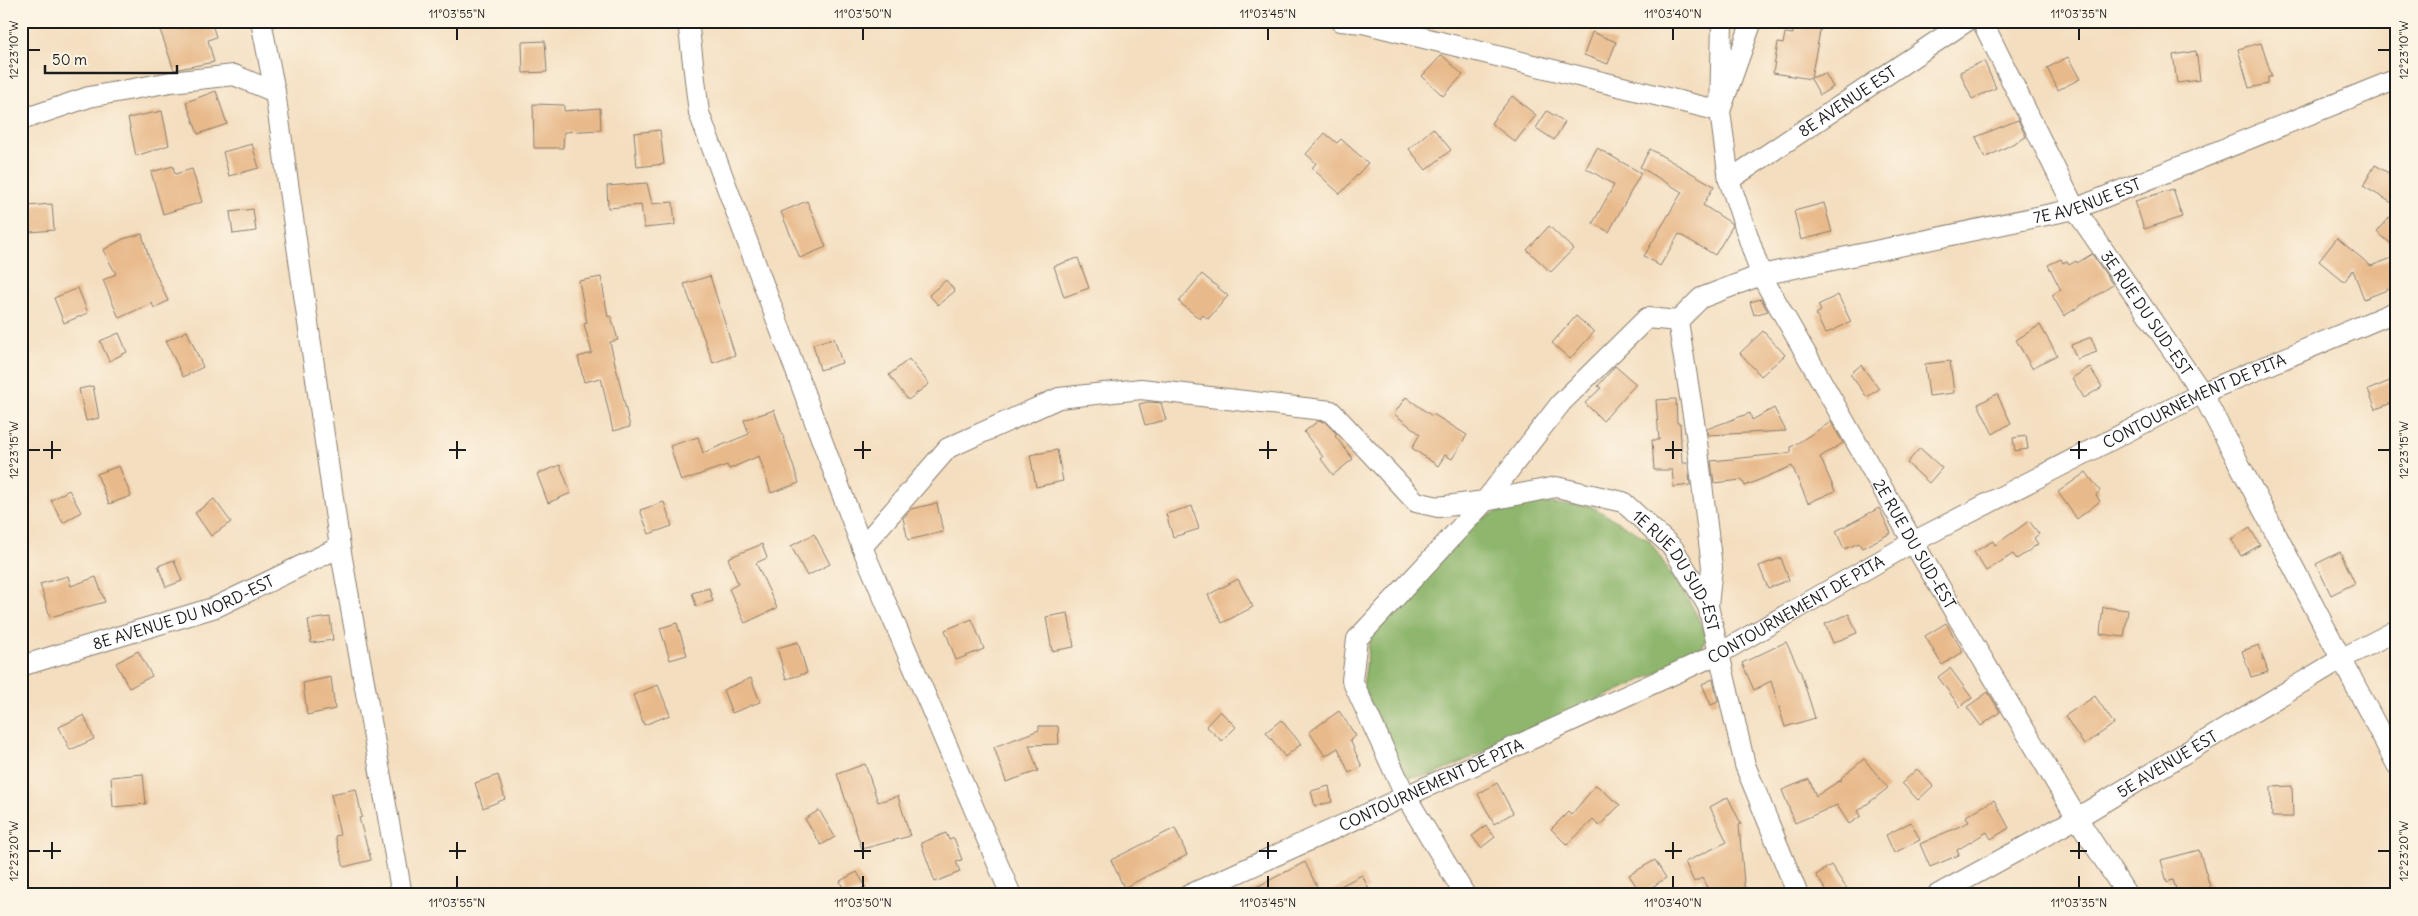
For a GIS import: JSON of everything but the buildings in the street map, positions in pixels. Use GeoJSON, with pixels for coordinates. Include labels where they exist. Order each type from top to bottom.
{"type":"FeatureCollection","features":[{"type":"Feature","properties":{"kind":"street"},"geometry":{"type":"LineString","coordinates":[[261,21],[274,92],[340,547],[402,895]]}},
{"type":"Feature","properties":{"kind":"street"},"geometry":{"type":"LineString","coordinates":[[688,21],[700,113],[862,547],[1011,895]]}},
{"type":"Feature","properties":{"kind":"street"},"geometry":{"type":"LineString","coordinates":[[1340,21],[1362,23],[1720,111],[1752,21]]}},
{"type":"Feature","properties":{"kind":"street","name":"2E RUE DU SUD-EST"},"geometry":{"type":"LineString","coordinates":[[1722,21],[1720,111],[1728,180],[1761,275],[1913,542],[2077,818],[2127,895]]}},
{"type":"Feature","properties":{"kind":"street","name":"8E AVENUE EST"},"geometry":{"type":"LineString","coordinates":[[1728,180],[1967,21]]}},
{"type":"Feature","properties":{"kind":"street","name":"3E RUE DU SUD-EST"},"geometry":{"type":"LineString","coordinates":[[1982,21],[2075,209],[2202,393],[2397,765]]}},
{"type":"Feature","properties":{"kind":"street"},"geometry":{"type":"LineString","coordinates":[[21,120],[89,97],[171,82],[234,75],[274,92]]}},
{"type":"Feature","properties":{"kind":"street","name":"7E AVENUE EST"},"geometry":{"type":"LineString","coordinates":[[1678,321],[1701,298],[1761,275],[2075,209],[2397,79]]}},
{"type":"Feature","properties":{"kind":"street","name":"CONTOURNEMENT DE PITA"},"geometry":{"type":"LineString","coordinates":[[1189,895],[1720,653],[1913,542],[2202,393],[2397,311]]}},
{"type":"Feature","properties":{"kind":"street"},"geometry":{"type":"LineString","coordinates":[[1466,895],[1405,795],[1352,680],[1357,639],[1485,501],[1561,403],[1647,318],[1678,321],[1696,434],[1712,567],[1708,606]]}},
{"type":"Feature","properties":{"kind":"street","name":"1E RUE DU SUD-EST"},"geometry":{"type":"LineString","coordinates":[[862,547],[948,448],[1059,398],[1141,388],[1331,411],[1416,502],[1438,507],[1485,501],[1556,487],[1623,502],[1673,548],[1708,606],[1745,765],[1798,895]]}},
{"type":"Feature","properties":{"kind":"street","name":"8E AVENUE DU NORD-EST"},"geometry":{"type":"LineString","coordinates":[[21,666],[216,607],[340,547]]}},
{"type":"Feature","properties":{"kind":"street","name":"5E AVENUE EST"},"geometry":{"type":"LineString","coordinates":[[1937,895],[2077,818],[2340,659],[2397,630]]}},
{"type":"Feature","properties":{"kind":"street"},"geometry":{"type":"LineString","coordinates":[[2110,895],[2114,875]]}},
{"type":"Feature","properties":{"kind":"green space"},"geometry":{"type":"Polygon","coordinates":[[[1516,502],[1591,506],[1649,540],[1693,608],[1707,637],[1699,654],[1433,775],[1407,777],[1363,687],[1371,632],[1472,524],[1516,502]]]}}]}
